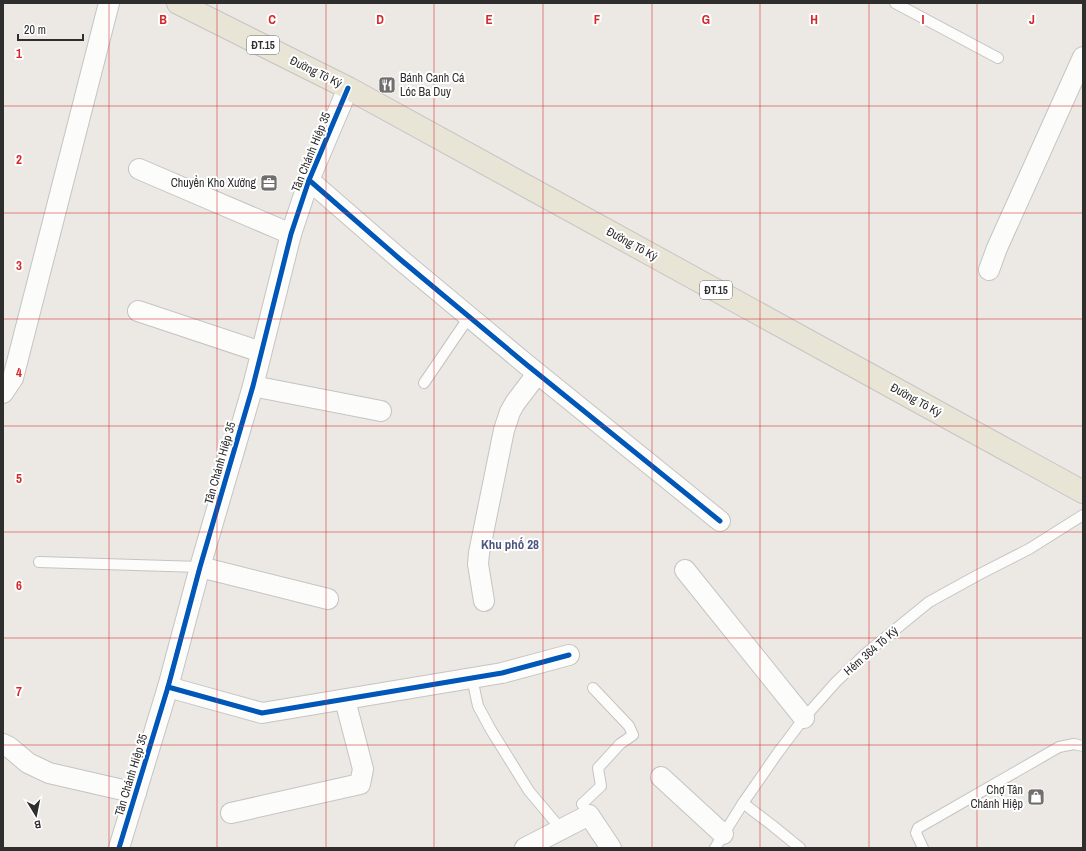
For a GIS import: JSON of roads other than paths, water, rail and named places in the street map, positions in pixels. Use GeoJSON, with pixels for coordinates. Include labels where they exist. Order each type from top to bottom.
{"type":"FeatureCollection","features":[{"type":"Feature","properties":{"kind":"main road","name":"Đường Tô Ký"},"geometry":{"type":"LineString","coordinates":[[178,3],[348,88],[1083,492]]}},
{"type":"Feature","properties":{"kind":"street"},"geometry":{"type":"LineString","coordinates":[[3,393],[13,378],[109,3]]}},
{"type":"Feature","properties":{"kind":"street"},"geometry":{"type":"LineString","coordinates":[[989,270],[997,248],[1083,57]]}},
{"type":"Feature","properties":{"kind":"street","name":"Tân Chánh Hiệp 35"},"geometry":{"type":"LineString","coordinates":[[119,848],[168,687],[200,567],[253,386],[291,234],[309,180],[348,88]]}},
{"type":"Feature","properties":{"kind":"street"},"geometry":{"type":"LineString","coordinates":[[139,169],[291,234]]}},
{"type":"Feature","properties":{"kind":"street"},"geometry":{"type":"LineString","coordinates":[[309,180],[469,317],[720,521]]}},
{"type":"Feature","properties":{"kind":"street"},"geometry":{"type":"LineString","coordinates":[[138,310],[262,352]]}},
{"type":"Feature","properties":{"kind":"street"},"geometry":{"type":"LineString","coordinates":[[484,601],[478,564],[504,430],[510,412],[515,403],[538,374]]}},
{"type":"Feature","properties":{"kind":"street"},"geometry":{"type":"LineString","coordinates":[[253,386],[381,411]]}},
{"type":"Feature","properties":{"kind":"street"},"geometry":{"type":"LineString","coordinates":[[200,567],[328,599]]}},
{"type":"Feature","properties":{"kind":"street"},"geometry":{"type":"LineString","coordinates":[[684,570],[804,718]]}},
{"type":"Feature","properties":{"kind":"street"},"geometry":{"type":"LineString","coordinates":[[168,687],[262,713],[502,673],[569,655]]}},
{"type":"Feature","properties":{"kind":"street"},"geometry":{"type":"LineString","coordinates":[[231,813],[360,784],[363,769],[345,700]]}},
{"type":"Feature","properties":{"kind":"street"},"geometry":{"type":"LineString","coordinates":[[3,744],[9,747],[28,763],[49,773],[136,794]]}},
{"type":"Feature","properties":{"kind":"street"},"geometry":{"type":"LineString","coordinates":[[661,777],[719,841]]}},
{"type":"Feature","properties":{"kind":"street"},"geometry":{"type":"LineString","coordinates":[[525,848],[589,815],[611,848]]}},
{"type":"Feature","properties":{"kind":"lane"},"geometry":{"type":"LineString","coordinates":[[895,3],[998,58]]}},
{"type":"Feature","properties":{"kind":"lane"},"geometry":{"type":"LineString","coordinates":[[424,383],[469,317]]}},
{"type":"Feature","properties":{"kind":"lane","name":"Hẻm 364 Tô Ký"},"geometry":{"type":"LineString","coordinates":[[719,841],[743,803],[804,718],[836,682],[864,655],[929,602],[1029,549],[1083,515]]}},
{"type":"Feature","properties":{"kind":"lane"},"geometry":{"type":"LineString","coordinates":[[39,562],[200,567]]}},
{"type":"Feature","properties":{"kind":"lane"},"geometry":{"type":"LineString","coordinates":[[472,678],[478,706],[491,730],[529,791],[562,828]]}},
{"type":"Feature","properties":{"kind":"lane"},"geometry":{"type":"LineString","coordinates":[[589,815],[582,804],[601,786],[598,768],[620,744],[633,736],[629,726],[593,688]]}},
{"type":"Feature","properties":{"kind":"lane"},"geometry":{"type":"LineString","coordinates":[[923,848],[916,833],[918,828],[1059,747],[1074,744],[1083,746]]}},
{"type":"Feature","properties":{"kind":"lane"},"geometry":{"type":"LineString","coordinates":[[743,803],[800,848]]}},
{"type":"Feature","properties":{"kind":"place","name":"Bánh Canh Cá Lóc Ba Duy"},"geometry":{"type":"Point","coordinates":[387,85]}},
{"type":"Feature","properties":{"kind":"place","name":"Chuyển Kho Xưởng"},"geometry":{"type":"Point","coordinates":[269,183]}},
{"type":"Feature","properties":{"kind":"place","name":"Chợ Tân Chánh Hiệp"},"geometry":{"type":"Point","coordinates":[1036,797]}},
{"type":"Feature","properties":{"kind":"district","name":"Khu phố 28"},"geometry":{"type":"Point","coordinates":[510,544]}}]}
